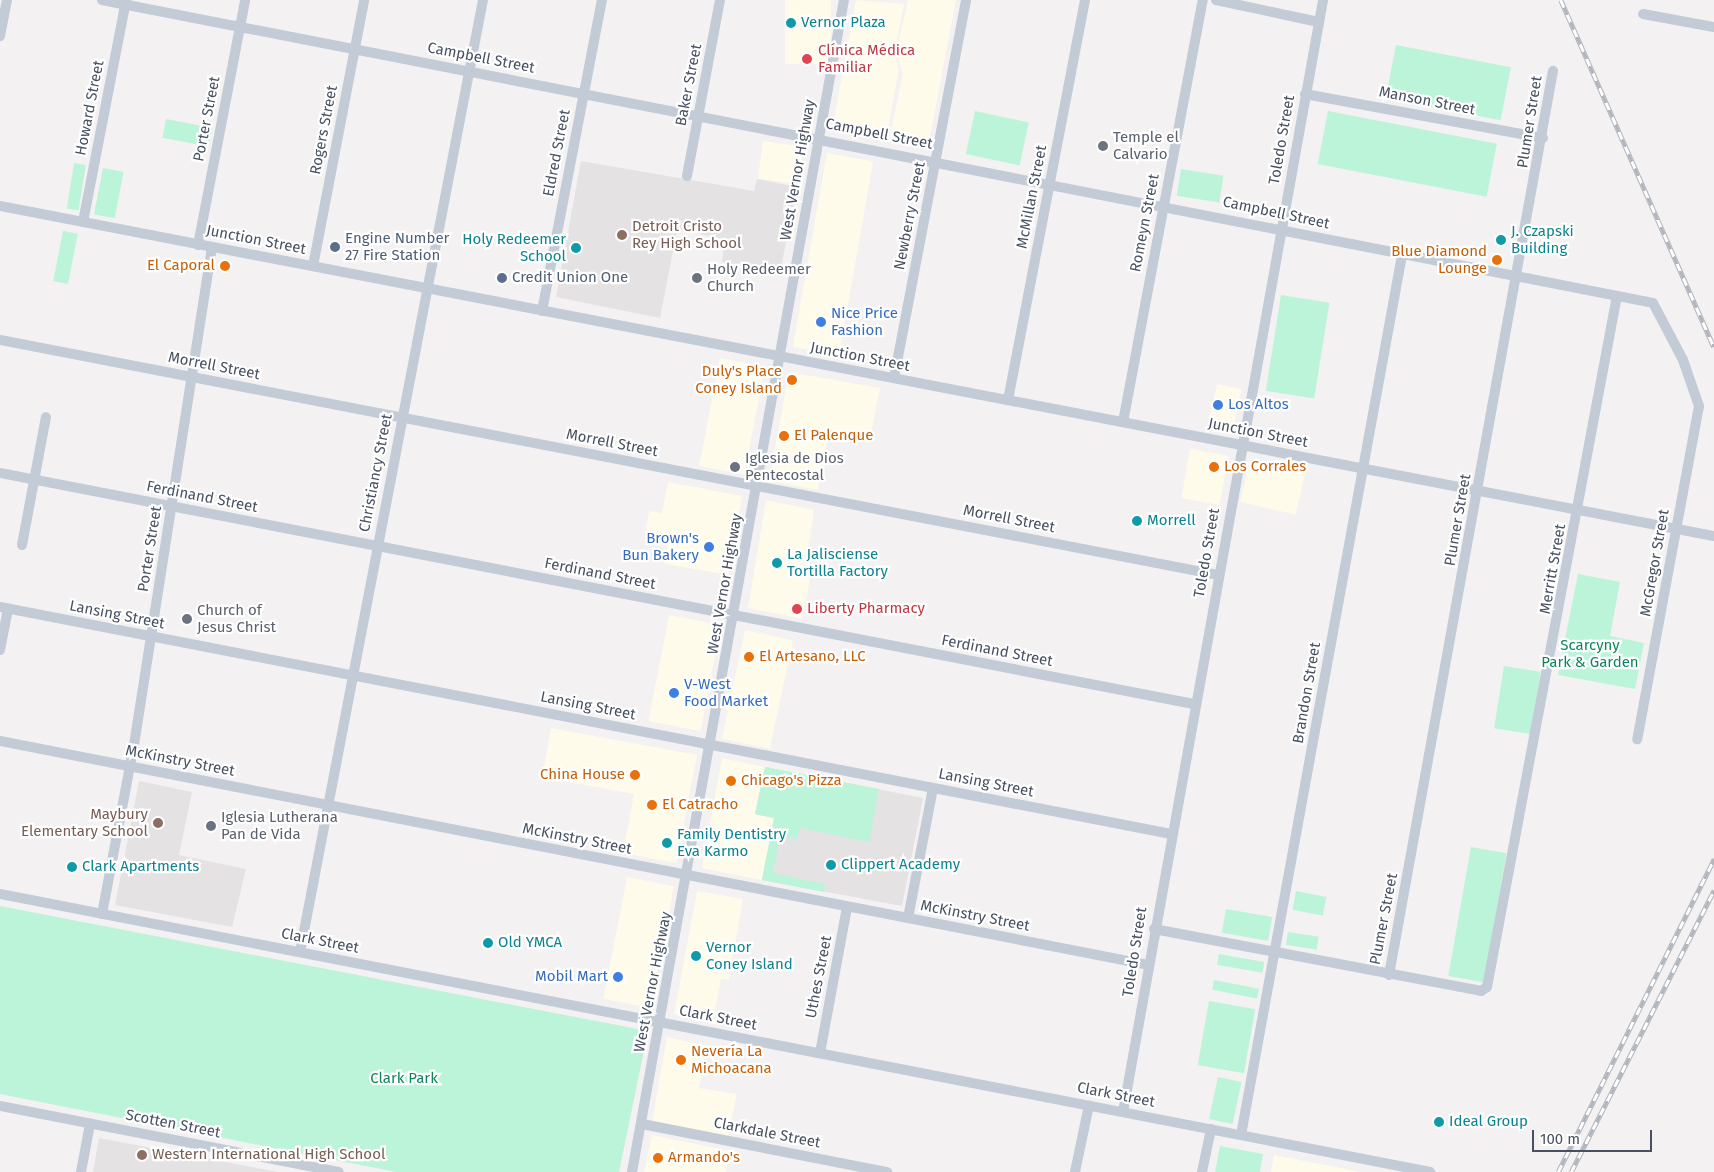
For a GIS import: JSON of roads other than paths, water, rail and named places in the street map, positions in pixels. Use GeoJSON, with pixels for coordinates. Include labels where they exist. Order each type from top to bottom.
{"type":"FeatureCollection","features":[{"type":"Feature","properties":{"kind":"street"},"geometry":{"type":"LineString","coordinates":[[0,36],[7,0]]}},
{"type":"Feature","properties":{"kind":"street","name":"Campbell Street"},"geometry":{"type":"LineString","coordinates":[[102,0],[125,2],[355,49],[1164,204],[1402,255],[1649,301]]}},
{"type":"Feature","properties":{"kind":"street","name":"Porter Street"},"geometry":{"type":"LineString","coordinates":[[198,244],[245,0]]}},
{"type":"Feature","properties":{"kind":"street","name":"Rogers Street"},"geometry":{"type":"LineString","coordinates":[[313,266],[364,0]]}},
{"type":"Feature","properties":{"kind":"street","name":"Christiancy Street"},"geometry":{"type":"LineString","coordinates":[[300,952],[483,0]]}},
{"type":"Feature","properties":{"kind":"street","name":"Eldred Street"},"geometry":{"type":"LineString","coordinates":[[542,311],[602,0]]}},
{"type":"Feature","properties":{"kind":"street","name":"Baker Street"},"geometry":{"type":"LineString","coordinates":[[687,176],[720,0]]}},
{"type":"Feature","properties":{"kind":"street","name":"West Vernor Highway"},"geometry":{"type":"LineString","coordinates":[[632,1172],[712,745],[844,0]]}},
{"type":"Feature","properties":{"kind":"street","name":"Newberry Street"},"geometry":{"type":"LineString","coordinates":[[894,378],[966,0]]}},
{"type":"Feature","properties":{"kind":"street","name":"McMillan Street"},"geometry":{"type":"LineString","coordinates":[[1008,400],[1085,0]]}},
{"type":"Feature","properties":{"kind":"street","name":"Romeyn Street"},"geometry":{"type":"LineString","coordinates":[[1122,422],[1203,0]]}},
{"type":"Feature","properties":{"kind":"street"},"geometry":{"type":"LineString","coordinates":[[1216,0],[1319,22]]}},
{"type":"Feature","properties":{"kind":"street","name":"Toledo Street"},"geometry":{"type":"LineString","coordinates":[[1123,1112],[1194,704],[1323,0]]}},
{"type":"Feature","properties":{"kind":"street","name":"Howard Street"},"geometry":{"type":"LineString","coordinates":[[83,222],[125,2]]}},
{"type":"Feature","properties":{"kind":"street"},"geometry":{"type":"LineString","coordinates":[[1642,14],[1714,27]]}},
{"type":"Feature","properties":{"kind":"street","name":"Plumer Street"},"geometry":{"type":"LineString","coordinates":[[1389,974],[1518,277],[1553,71]]}},
{"type":"Feature","properties":{"kind":"street","name":"Manson Street"},"geometry":{"type":"LineString","coordinates":[[1305,94],[1543,138]]}},
{"type":"Feature","properties":{"kind":"street","name":"Junction Street"},"geometry":{"type":"LineString","coordinates":[[0,206],[1714,536]]}},
{"type":"Feature","properties":{"kind":"street","name":"Porter Street"},"geometry":{"type":"LineString","coordinates":[[102,914],[130,767],[212,247]]}},
{"type":"Feature","properties":{"kind":"street","name":"Brandon Street"},"geometry":{"type":"LineString","coordinates":[[1241,1135],[1402,255]]}},
{"type":"Feature","properties":{"kind":"street","name":"Merritt Street"},"geometry":{"type":"LineString","coordinates":[[1389,974],[1481,991],[1490,981],[1618,296]]}},
{"type":"Feature","properties":{"kind":"street","name":"McGregor Street"},"geometry":{"type":"LineString","coordinates":[[1637,739],[1697,422],[1697,393],[1658,309],[1649,301]]}},
{"type":"Feature","properties":{"kind":"street","name":"Morrell Street"},"geometry":{"type":"LineString","coordinates":[[0,340],[1218,575]]}},
{"type":"Feature","properties":{"kind":"street"},"geometry":{"type":"LineString","coordinates":[[22,545],[46,417]]}},
{"type":"Feature","properties":{"kind":"street","name":"Ferdinand Street"},"geometry":{"type":"LineString","coordinates":[[0,473],[1194,704]]}},
{"type":"Feature","properties":{"kind":"street"},"geometry":{"type":"LineString","coordinates":[[0,650],[4,608]]}},
{"type":"Feature","properties":{"kind":"street","name":"Lansing Street"},"geometry":{"type":"LineString","coordinates":[[4,608],[1171,834]]}},
{"type":"Feature","properties":{"kind":"street","name":"McKinstry Street"},"geometry":{"type":"LineString","coordinates":[[0,741],[1149,965]]}},
{"type":"Feature","properties":{"kind":"street"},"geometry":{"type":"LineString","coordinates":[[908,918],[933,788]]}},
{"type":"Feature","properties":{"kind":"street","name":"Clark Street"},"geometry":{"type":"LineString","coordinates":[[0,894],[1430,1172]]}},
{"type":"Feature","properties":{"kind":"street","name":"Uthes Street"},"geometry":{"type":"LineString","coordinates":[[820,1053],[848,907]]}},
{"type":"Feature","properties":{"kind":"street"},"geometry":{"type":"LineString","coordinates":[[1154,929],[1389,974]]}},
{"type":"Feature","properties":{"kind":"street"},"geometry":{"type":"LineString","coordinates":[[1075,1172],[1088,1105]]}},
{"type":"Feature","properties":{"kind":"street","name":"Scotten Street"},"geometry":{"type":"LineString","coordinates":[[0,1106],[339,1172]]}},
{"type":"Feature","properties":{"kind":"street"},"geometry":{"type":"LineString","coordinates":[[80,1172],[90,1124]]}},
{"type":"Feature","properties":{"kind":"street","name":"Clarkdale Street"},"geometry":{"type":"LineString","coordinates":[[642,1124],[887,1172]]}},
{"type":"Feature","properties":{"kind":"street"},"geometry":{"type":"LineString","coordinates":[[1202,1172],[1211,1129]]}},
{"type":"Feature","properties":{"kind":"railway"},"geometry":{"type":"LineString","coordinates":[[1561,0],[1714,347]]}},
{"type":"Feature","properties":{"kind":"railway"},"geometry":{"type":"LineString","coordinates":[[1558,1172],[1714,859]]}},
{"type":"Feature","properties":{"kind":"railway"},"geometry":{"type":"LineString","coordinates":[[1571,1172],[1714,890]]}},
{"type":"Feature","properties":{"kind":"place","name":"Vernor Plaza"},"geometry":{"type":"Point","coordinates":[791,23]}},
{"type":"Feature","properties":{"kind":"place","name":"Clínica Médica Familiar"},"geometry":{"type":"Point","coordinates":[807,59]}},
{"type":"Feature","properties":{"kind":"place","name":"Temple el Calvario"},"geometry":{"type":"Point","coordinates":[1103,146]}},
{"type":"Feature","properties":{"kind":"place","name":"Detroit Cristo Rey High School"},"geometry":{"type":"Point","coordinates":[622,235]}},
{"type":"Feature","properties":{"kind":"place","name":"J. Czapski Building"},"geometry":{"type":"Point","coordinates":[1501,240]}},
{"type":"Feature","properties":{"kind":"place","name":"Engine Number 27 Fire Station"},"geometry":{"type":"Point","coordinates":[335,247]}},
{"type":"Feature","properties":{"kind":"place","name":"Holy Redeemer School"},"geometry":{"type":"Point","coordinates":[576,248]}},
{"type":"Feature","properties":{"kind":"place","name":"Blue Diamond Lounge"},"geometry":{"type":"Point","coordinates":[1497,260]}},
{"type":"Feature","properties":{"kind":"place","name":"El Caporal"},"geometry":{"type":"Point","coordinates":[225,266]}},
{"type":"Feature","properties":{"kind":"place","name":"Credit Union One"},"geometry":{"type":"Point","coordinates":[502,278]}},
{"type":"Feature","properties":{"kind":"place","name":"Holy Redeemer Church"},"geometry":{"type":"Point","coordinates":[697,278]}},
{"type":"Feature","properties":{"kind":"place","name":"Nice Price Fashion"},"geometry":{"type":"Point","coordinates":[821,322]}},
{"type":"Feature","properties":{"kind":"place","name":"Duly's Place Coney Island"},"geometry":{"type":"Point","coordinates":[792,380]}},
{"type":"Feature","properties":{"kind":"place","name":"Los Altos"},"geometry":{"type":"Point","coordinates":[1218,405]}},
{"type":"Feature","properties":{"kind":"place","name":"El Palenque"},"geometry":{"type":"Point","coordinates":[784,436]}},
{"type":"Feature","properties":{"kind":"place","name":"Iglesia de Dios Pentecostal"},"geometry":{"type":"Point","coordinates":[735,467]}},
{"type":"Feature","properties":{"kind":"place","name":"Los Corrales"},"geometry":{"type":"Point","coordinates":[1214,467]}},
{"type":"Feature","properties":{"kind":"place","name":"Morrell"},"geometry":{"type":"Point","coordinates":[1137,521]}},
{"type":"Feature","properties":{"kind":"place","name":"Brown's Bun Bakery"},"geometry":{"type":"Point","coordinates":[709,547]}},
{"type":"Feature","properties":{"kind":"place","name":"La Jalisciense Tortilla Factory"},"geometry":{"type":"Point","coordinates":[777,563]}},
{"type":"Feature","properties":{"kind":"place","name":"Liberty Pharmacy"},"geometry":{"type":"Point","coordinates":[797,609]}},
{"type":"Feature","properties":{"kind":"place","name":"Church of Jesus Christ"},"geometry":{"type":"Point","coordinates":[187,619]}},
{"type":"Feature","properties":{"kind":"place","name":"El Artesano, LLC"},"geometry":{"type":"Point","coordinates":[749,657]}},
{"type":"Feature","properties":{"kind":"place","name":"V-West Food Market"},"geometry":{"type":"Point","coordinates":[674,693]}},
{"type":"Feature","properties":{"kind":"place","name":"China House"},"geometry":{"type":"Point","coordinates":[635,775]}},
{"type":"Feature","properties":{"kind":"place","name":"Chicago's Pizza"},"geometry":{"type":"Point","coordinates":[731,781]}},
{"type":"Feature","properties":{"kind":"place","name":"El Catracho"},"geometry":{"type":"Point","coordinates":[652,805]}},
{"type":"Feature","properties":{"kind":"place","name":"Maybury Elementary School"},"geometry":{"type":"Point","coordinates":[158,823]}},
{"type":"Feature","properties":{"kind":"place","name":"Iglesia Lutherana Pan de Vida"},"geometry":{"type":"Point","coordinates":[211,826]}},
{"type":"Feature","properties":{"kind":"place","name":"Family Dentistry Eva Karmo"},"geometry":{"type":"Point","coordinates":[667,843]}},
{"type":"Feature","properties":{"kind":"place","name":"Clippert Academy"},"geometry":{"type":"Point","coordinates":[831,865]}},
{"type":"Feature","properties":{"kind":"place","name":"Clark Apartments"},"geometry":{"type":"Point","coordinates":[72,867]}},
{"type":"Feature","properties":{"kind":"place","name":"Old YMCA"},"geometry":{"type":"Point","coordinates":[488,943]}},
{"type":"Feature","properties":{"kind":"place","name":"Vernor Coney Island"},"geometry":{"type":"Point","coordinates":[696,956]}},
{"type":"Feature","properties":{"kind":"place","name":"Mobil Mart"},"geometry":{"type":"Point","coordinates":[618,977]}},
{"type":"Feature","properties":{"kind":"place","name":"Nevería La Michoacana"},"geometry":{"type":"Point","coordinates":[681,1060]}},
{"type":"Feature","properties":{"kind":"place","name":"Ideal Group"},"geometry":{"type":"Point","coordinates":[1439,1122]}},
{"type":"Feature","properties":{"kind":"place","name":"Western International High School"},"geometry":{"type":"Point","coordinates":[142,1155]}},
{"type":"Feature","properties":{"kind":"place","name":"Armando's"},"geometry":{"type":"Point","coordinates":[658,1158]}},
{"type":"Feature","properties":{"kind":"park label","name":"Scarcyny Park & Garden"},"geometry":{"type":"Point","coordinates":[1590,654]}},
{"type":"Feature","properties":{"kind":"park label","name":"Clark Park"},"geometry":{"type":"Point","coordinates":[404,1079]}}]}
